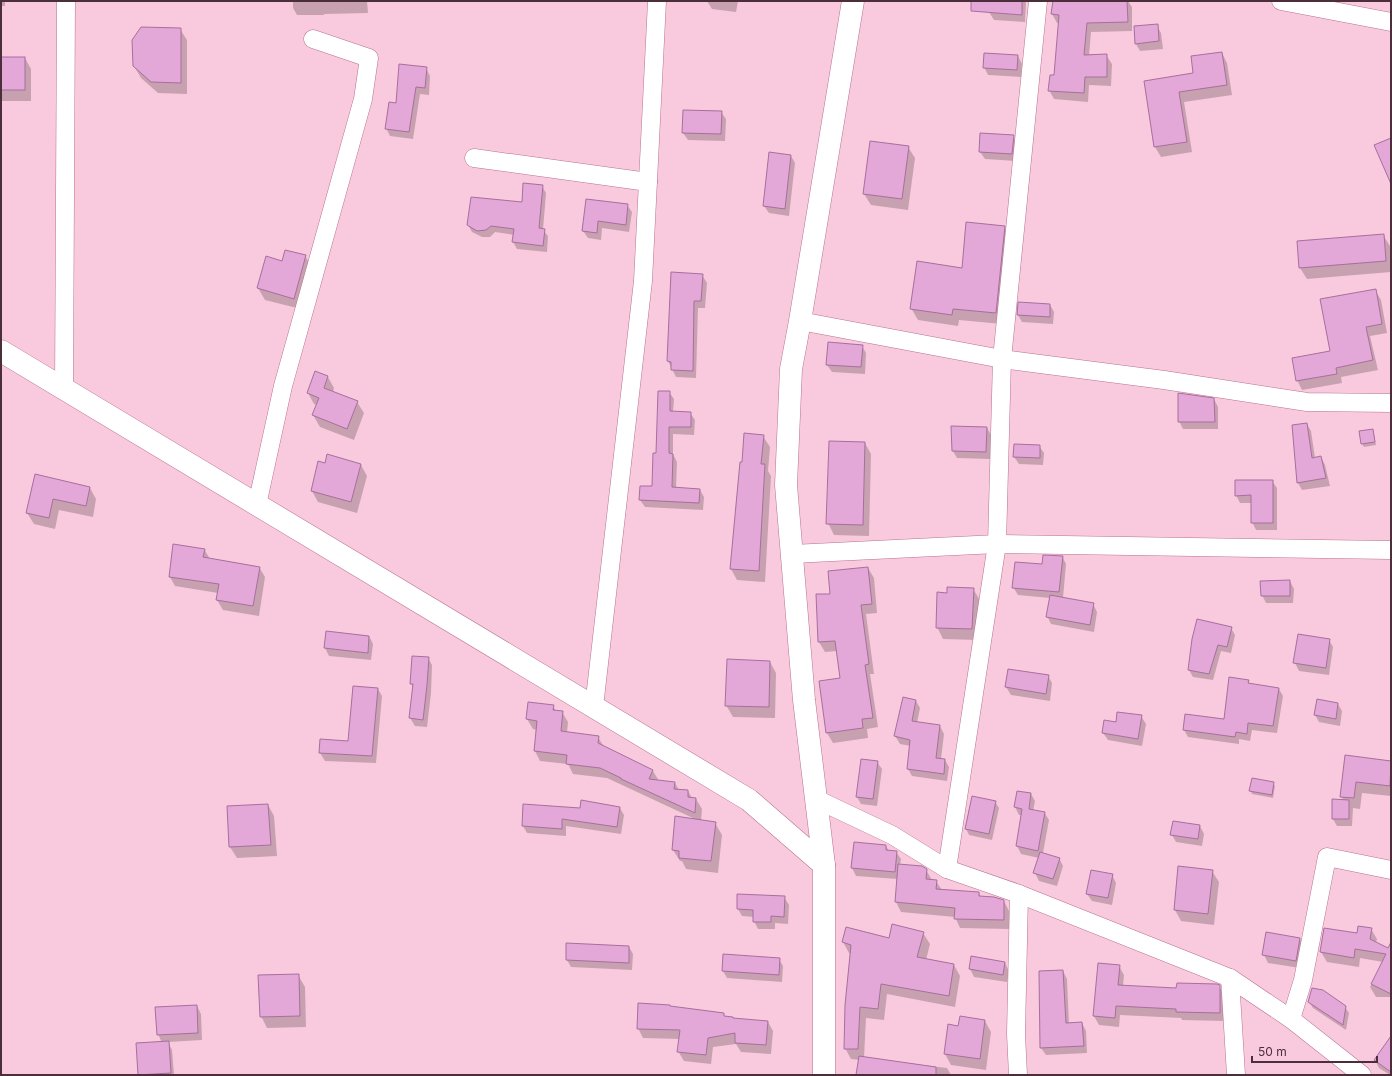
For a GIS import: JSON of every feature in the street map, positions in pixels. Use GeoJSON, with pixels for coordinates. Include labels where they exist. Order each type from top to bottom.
{"type":"FeatureCollection","features":[{"type":"Feature","properties":{"kind":"main road"},"geometry":{"type":"LineString","coordinates":[[824,1075],[824,865],[804,700],[786,485],[790,369],[800,321],[853,1]]}},
{"type":"Feature","properties":{"kind":"main road"},"geometry":{"type":"LineString","coordinates":[[1,351],[749,800],[824,865]]}},
{"type":"Feature","properties":{"kind":"street"},"geometry":{"type":"LineString","coordinates":[[64,389],[66,1]]}},
{"type":"Feature","properties":{"kind":"street"},"geometry":{"type":"LineString","coordinates":[[594,707],[643,281],[657,1]]}},
{"type":"Feature","properties":{"kind":"street"},"geometry":{"type":"LineString","coordinates":[[947,869],[997,544],[1002,359],[1038,1]]}},
{"type":"Feature","properties":{"kind":"street"},"geometry":{"type":"LineString","coordinates":[[1282,1],[1391,22]]}},
{"type":"Feature","properties":{"kind":"street"},"geometry":{"type":"LineString","coordinates":[[258,505],[283,386],[363,99],[369,58],[313,38]]}},
{"type":"Feature","properties":{"kind":"street"},"geometry":{"type":"LineString","coordinates":[[474,158],[648,182]]}},
{"type":"Feature","properties":{"kind":"street"},"geometry":{"type":"LineString","coordinates":[[800,321],[1002,359],[1164,380],[1308,402],[1391,403]]}},
{"type":"Feature","properties":{"kind":"street"},"geometry":{"type":"LineString","coordinates":[[792,554],[997,544],[1391,550]]}},
{"type":"Feature","properties":{"kind":"street"},"geometry":{"type":"LineString","coordinates":[[816,799],[892,835],[947,869],[1019,894],[1230,978],[1291,1020],[1362,1075]]}},
{"type":"Feature","properties":{"kind":"street"},"geometry":{"type":"LineString","coordinates":[[1291,1020],[1303,980],[1327,857],[1391,870]]}},
{"type":"Feature","properties":{"kind":"street"},"geometry":{"type":"LineString","coordinates":[[1018,1075],[1016,1034],[1019,894]]}},
{"type":"Feature","properties":{"kind":"street"},"geometry":{"type":"LineString","coordinates":[[1230,978],[1236,1075]]}},
{"type":"Feature","properties":{"kind":"building"},"geometry":{"type":"Polygon","coordinates":[[[971,1],[1022,1],[1022,15],[971,11],[971,1]]]}},
{"type":"Feature","properties":{"kind":"building"},"geometry":{"type":"Polygon","coordinates":[[[1053,1],[1127,1],[1128,22],[1087,23],[1084,55],[1107,54],[1107,77],[1085,77],[1084,93],[1048,91],[1050,75],[1054,75],[1059,15],[1051,14],[1053,1]]]}},
{"type":"Feature","properties":{"kind":"building"},"geometry":{"type":"Polygon","coordinates":[[[1158,24],[1159,41],[1135,44],[1134,26],[1158,24]]]}},
{"type":"Feature","properties":{"kind":"building"},"geometry":{"type":"Polygon","coordinates":[[[141,27],[181,28],[181,83],[151,82],[133,66],[132,40],[141,27]]]}},
{"type":"Feature","properties":{"kind":"building"},"geometry":{"type":"Polygon","coordinates":[[[1222,52],[1227,85],[1179,92],[1187,142],[1154,147],[1144,81],[1193,73],[1191,56],[1222,52]]]}},
{"type":"Feature","properties":{"kind":"building"},"geometry":{"type":"Polygon","coordinates":[[[984,53],[1018,55],[1017,70],[983,68],[984,53]]]}},
{"type":"Feature","properties":{"kind":"building"},"geometry":{"type":"Polygon","coordinates":[[[1,57],[25,57],[25,90],[1,90],[1,57]]]}},
{"type":"Feature","properties":{"kind":"building"},"geometry":{"type":"Polygon","coordinates":[[[399,64],[427,67],[425,88],[416,87],[409,132],[385,129],[389,102],[396,103],[399,64]]]}},
{"type":"Feature","properties":{"kind":"building"},"geometry":{"type":"Polygon","coordinates":[[[683,110],[722,111],[721,134],[682,133],[683,110]]]}},
{"type":"Feature","properties":{"kind":"building"},"geometry":{"type":"Polygon","coordinates":[[[980,133],[1014,135],[1012,154],[979,152],[980,133]]]}},
{"type":"Feature","properties":{"kind":"building"},"geometry":{"type":"Polygon","coordinates":[[[1391,138],[1391,184],[1374,145],[1391,138]]]}},
{"type":"Feature","properties":{"kind":"building"},"geometry":{"type":"Polygon","coordinates":[[[870,141],[909,146],[902,199],[863,194],[870,141]]]}},
{"type":"Feature","properties":{"kind":"building"},"geometry":{"type":"Polygon","coordinates":[[[769,152],[791,155],[785,209],[763,206],[769,152]]]}},
{"type":"Feature","properties":{"kind":"building"},"geometry":{"type":"Polygon","coordinates":[[[523,183],[543,185],[539,228],[545,229],[543,246],[512,242],[514,229],[491,226],[486,230],[477,231],[467,225],[471,197],[522,202],[523,183]]]}},
{"type":"Feature","properties":{"kind":"building"},"geometry":{"type":"Polygon","coordinates":[[[586,199],[628,204],[626,225],[598,221],[597,233],[582,231],[586,199]]]}},
{"type":"Feature","properties":{"kind":"building"},"geometry":{"type":"Polygon","coordinates":[[[966,222],[1005,226],[996,313],[953,309],[952,315],[910,309],[917,261],[962,268],[966,222]]]}},
{"type":"Feature","properties":{"kind":"building"},"geometry":{"type":"Polygon","coordinates":[[[1384,234],[1386,261],[1299,268],[1297,241],[1384,234]]]}},
{"type":"Feature","properties":{"kind":"building"},"geometry":{"type":"Polygon","coordinates":[[[285,250],[306,255],[294,299],[257,288],[266,256],[282,261],[285,250]]]}},
{"type":"Feature","properties":{"kind":"building"},"geometry":{"type":"Polygon","coordinates":[[[671,272],[703,274],[701,301],[694,301],[693,371],[671,370],[671,362],[667,361],[671,272]]]}},
{"type":"Feature","properties":{"kind":"building"},"geometry":{"type":"Polygon","coordinates":[[[1376,289],[1382,324],[1366,327],[1373,360],[1336,368],[1337,374],[1296,381],[1292,358],[1330,351],[1320,299],[1376,289]]]}},
{"type":"Feature","properties":{"kind":"building"},"geometry":{"type":"Polygon","coordinates":[[[1018,302],[1050,304],[1050,317],[1017,315],[1018,302]]]}},
{"type":"Feature","properties":{"kind":"building"},"geometry":{"type":"Polygon","coordinates":[[[828,342],[863,345],[861,367],[826,365],[828,342]]]}},
{"type":"Feature","properties":{"kind":"building"},"geometry":{"type":"Polygon","coordinates":[[[315,371],[328,376],[324,388],[358,401],[347,429],[312,415],[319,398],[307,393],[315,371]]]}},
{"type":"Feature","properties":{"kind":"building"},"geometry":{"type":"Polygon","coordinates":[[[658,391],[670,391],[670,411],[691,412],[691,427],[669,427],[669,453],[673,454],[672,487],[700,489],[699,503],[639,500],[640,486],[652,486],[653,453],[656,453],[658,391]]]}},
{"type":"Feature","properties":{"kind":"building"},"geometry":{"type":"Polygon","coordinates":[[[1178,393],[1214,398],[1215,422],[1178,422],[1178,393]]]}},
{"type":"Feature","properties":{"kind":"building"},"geometry":{"type":"Polygon","coordinates":[[[1307,423],[1312,458],[1321,456],[1326,478],[1297,483],[1292,425],[1307,423]]]}},
{"type":"Feature","properties":{"kind":"building"},"geometry":{"type":"Polygon","coordinates":[[[951,426],[987,427],[986,452],[952,451],[951,426]]]}},
{"type":"Feature","properties":{"kind":"building"},"geometry":{"type":"Polygon","coordinates":[[[1373,429],[1375,442],[1361,444],[1359,431],[1373,429]]]}},
{"type":"Feature","properties":{"kind":"building"},"geometry":{"type":"Polygon","coordinates":[[[744,433],[764,435],[761,464],[765,464],[759,571],[730,569],[744,433]]]}},
{"type":"Feature","properties":{"kind":"building"},"geometry":{"type":"Polygon","coordinates":[[[829,441],[865,442],[863,525],[826,524],[829,441]]]}},
{"type":"Feature","properties":{"kind":"building"},"geometry":{"type":"Polygon","coordinates":[[[1014,444],[1040,445],[1040,458],[1013,457],[1014,444]]]}},
{"type":"Feature","properties":{"kind":"building"},"geometry":{"type":"Polygon","coordinates":[[[327,454],[361,464],[351,502],[311,491],[318,461],[325,463],[327,454]]]}},
{"type":"Feature","properties":{"kind":"building"},"geometry":{"type":"Polygon","coordinates":[[[35,474],[90,487],[86,506],[53,499],[49,518],[26,513],[35,474]]]}},
{"type":"Feature","properties":{"kind":"building"},"geometry":{"type":"Polygon","coordinates":[[[1235,480],[1273,480],[1273,523],[1251,523],[1251,495],[1235,496],[1235,480]]]}},
{"type":"Feature","properties":{"kind":"building"},"geometry":{"type":"Polygon","coordinates":[[[173,544],[205,549],[203,557],[260,567],[253,606],[216,600],[219,584],[169,577],[173,544]]]}},
{"type":"Feature","properties":{"kind":"building"},"geometry":{"type":"Polygon","coordinates":[[[1043,555],[1063,556],[1059,592],[1012,588],[1015,562],[1042,564],[1043,555]]]}},
{"type":"Feature","properties":{"kind":"building"},"geometry":{"type":"Polygon","coordinates":[[[868,567],[872,604],[861,605],[869,664],[865,665],[873,718],[862,719],[863,728],[826,733],[819,681],[840,678],[835,641],[818,642],[816,594],[830,594],[828,571],[868,567]]]}},
{"type":"Feature","properties":{"kind":"building"},"geometry":{"type":"Polygon","coordinates":[[[1290,580],[1290,596],[1261,596],[1260,581],[1290,580]]]}},
{"type":"Feature","properties":{"kind":"building"},"geometry":{"type":"Polygon","coordinates":[[[947,587],[974,588],[972,629],[936,628],[937,592],[947,593],[947,587]]]}},
{"type":"Feature","properties":{"kind":"building"},"geometry":{"type":"Polygon","coordinates":[[[1050,595],[1094,603],[1090,625],[1046,617],[1050,595]]]}},
{"type":"Feature","properties":{"kind":"building"},"geometry":{"type":"Polygon","coordinates":[[[1197,619],[1232,627],[1227,647],[1218,645],[1209,674],[1188,670],[1192,639],[1197,619]]]}},
{"type":"Feature","properties":{"kind":"building"},"geometry":{"type":"Polygon","coordinates":[[[326,631],[369,636],[368,653],[324,648],[326,631]]]}},
{"type":"Feature","properties":{"kind":"building"},"geometry":{"type":"Polygon","coordinates":[[[1298,634],[1330,639],[1326,668],[1293,663],[1298,634]]]}},
{"type":"Feature","properties":{"kind":"building"},"geometry":{"type":"Polygon","coordinates":[[[412,656],[429,657],[423,720],[409,718],[413,684],[410,684],[412,656]]]}},
{"type":"Feature","properties":{"kind":"building"},"geometry":{"type":"Polygon","coordinates":[[[727,659],[770,661],[769,707],[725,706],[727,659]]]}},
{"type":"Feature","properties":{"kind":"building"},"geometry":{"type":"Polygon","coordinates":[[[1008,669],[1049,675],[1046,694],[1005,687],[1008,669]]]}},
{"type":"Feature","properties":{"kind":"building"},"geometry":{"type":"Polygon","coordinates":[[[1229,677],[1249,680],[1248,683],[1279,688],[1273,726],[1248,723],[1247,734],[1236,732],[1235,737],[1183,730],[1185,714],[1224,719],[1229,677]]]}},
{"type":"Feature","properties":{"kind":"building"},"geometry":{"type":"Polygon","coordinates":[[[353,686],[378,688],[372,756],[319,753],[320,739],[348,741],[353,686]]]}},
{"type":"Feature","properties":{"kind":"building"},"geometry":{"type":"Polygon","coordinates":[[[903,697],[916,700],[912,721],[940,725],[936,758],[945,759],[944,774],[907,769],[910,740],[894,736],[903,697]]]}},
{"type":"Feature","properties":{"kind":"building"},"geometry":{"type":"Polygon","coordinates":[[[1317,699],[1338,703],[1336,719],[1314,715],[1317,699]]]}},
{"type":"Feature","properties":{"kind":"building"},"geometry":{"type":"Polygon","coordinates":[[[528,702],[554,705],[553,710],[563,711],[561,731],[599,736],[598,743],[653,770],[649,779],[675,782],[674,789],[688,790],[688,797],[696,798],[695,813],[600,768],[566,764],[567,755],[534,751],[537,721],[526,719],[528,702]]]}},
{"type":"Feature","properties":{"kind":"building"},"geometry":{"type":"Polygon","coordinates":[[[1117,712],[1142,715],[1138,739],[1102,733],[1104,720],[1116,722],[1117,712]]]}},
{"type":"Feature","properties":{"kind":"building"},"geometry":{"type":"Polygon","coordinates":[[[1345,755],[1391,761],[1390,786],[1356,782],[1354,798],[1340,797],[1345,755]]]}},
{"type":"Feature","properties":{"kind":"building"},"geometry":{"type":"Polygon","coordinates":[[[861,759],[878,761],[873,799],[856,797],[861,759]]]}},
{"type":"Feature","properties":{"kind":"building"},"geometry":{"type":"Polygon","coordinates":[[[1252,778],[1274,782],[1272,795],[1249,791],[1252,778]]]}},
{"type":"Feature","properties":{"kind":"building"},"geometry":{"type":"Polygon","coordinates":[[[1017,791],[1031,793],[1029,809],[1045,812],[1038,851],[1016,846],[1022,809],[1014,807],[1017,791]]]}},
{"type":"Feature","properties":{"kind":"building"},"geometry":{"type":"Polygon","coordinates":[[[972,796],[996,801],[989,834],[965,829],[972,796]]]}},
{"type":"Feature","properties":{"kind":"building"},"geometry":{"type":"Polygon","coordinates":[[[1332,799],[1349,800],[1349,819],[1332,819],[1332,799]]]}},
{"type":"Feature","properties":{"kind":"building"},"geometry":{"type":"Polygon","coordinates":[[[581,800],[620,807],[617,827],[562,819],[562,829],[522,826],[523,804],[580,808],[581,800]]]}},
{"type":"Feature","properties":{"kind":"building"},"geometry":{"type":"Polygon","coordinates":[[[268,804],[271,845],[229,847],[227,806],[268,804]]]}},
{"type":"Feature","properties":{"kind":"building"},"geometry":{"type":"Polygon","coordinates":[[[675,816],[716,822],[711,861],[679,858],[679,851],[672,850],[675,816]]]}},
{"type":"Feature","properties":{"kind":"building"},"geometry":{"type":"Polygon","coordinates":[[[1173,821],[1200,825],[1198,839],[1170,835],[1173,821]]]}},
{"type":"Feature","properties":{"kind":"building"},"geometry":{"type":"Polygon","coordinates":[[[854,842],[886,845],[886,850],[897,851],[895,872],[851,868],[854,842]]]}},
{"type":"Feature","properties":{"kind":"building"},"geometry":{"type":"Polygon","coordinates":[[[1040,852],[1060,858],[1053,879],[1033,873],[1040,852]]]}},
{"type":"Feature","properties":{"kind":"building"},"geometry":{"type":"Polygon","coordinates":[[[898,864],[922,866],[927,869],[926,879],[937,880],[936,889],[979,892],[979,896],[994,897],[1004,900],[1004,920],[954,919],[955,908],[895,902],[898,864]]]}},
{"type":"Feature","properties":{"kind":"building"},"geometry":{"type":"Polygon","coordinates":[[[1178,866],[1213,870],[1208,914],[1174,910],[1178,866]]]}},
{"type":"Feature","properties":{"kind":"building"},"geometry":{"type":"Polygon","coordinates":[[[1091,870],[1113,874],[1108,898],[1086,894],[1091,870]]]}},
{"type":"Feature","properties":{"kind":"building"},"geometry":{"type":"Polygon","coordinates":[[[737,894],[785,896],[784,917],[771,916],[771,922],[753,922],[753,910],[737,909],[737,894]]]}},
{"type":"Feature","properties":{"kind":"building"},"geometry":{"type":"Polygon","coordinates":[[[892,924],[924,932],[917,957],[954,964],[949,996],[881,984],[878,1009],[860,1007],[858,1049],[844,1049],[845,1005],[851,945],[842,942],[846,927],[889,938],[892,924]]]}},
{"type":"Feature","properties":{"kind":"building"},"geometry":{"type":"Polygon","coordinates":[[[1358,926],[1372,928],[1370,939],[1388,948],[1391,942],[1391,994],[1371,984],[1386,954],[1355,949],[1354,958],[1320,952],[1324,928],[1357,933],[1358,926]]]}},
{"type":"Feature","properties":{"kind":"building"},"geometry":{"type":"Polygon","coordinates":[[[1266,932],[1300,938],[1296,961],[1262,955],[1266,932]]]}},
{"type":"Feature","properties":{"kind":"building"},"geometry":{"type":"Polygon","coordinates":[[[566,943],[629,946],[629,963],[566,960],[566,943]]]}},
{"type":"Feature","properties":{"kind":"building"},"geometry":{"type":"Polygon","coordinates":[[[723,954],[780,958],[779,975],[722,971],[723,954]]]}},
{"type":"Feature","properties":{"kind":"building"},"geometry":{"type":"Polygon","coordinates":[[[971,956],[1005,962],[1003,975],[969,969],[971,956]]]}},
{"type":"Feature","properties":{"kind":"building"},"geometry":{"type":"Polygon","coordinates":[[[1098,963],[1120,965],[1118,985],[1176,988],[1177,983],[1220,985],[1220,1013],[1176,1012],[1176,1009],[1116,1006],[1115,1018],[1093,1016],[1098,963]]]}},
{"type":"Feature","properties":{"kind":"building"},"geometry":{"type":"Polygon","coordinates":[[[1063,970],[1066,1023],[1082,1022],[1084,1046],[1040,1048],[1039,971],[1063,970]]]}},
{"type":"Feature","properties":{"kind":"building"},"geometry":{"type":"Polygon","coordinates":[[[299,974],[300,1016],[260,1017],[258,975],[299,974]]]}},
{"type":"Feature","properties":{"kind":"building"},"geometry":{"type":"Polygon","coordinates":[[[1312,988],[1323,990],[1346,1006],[1343,1025],[1308,1002],[1312,988]]]}},
{"type":"Feature","properties":{"kind":"building"},"geometry":{"type":"Polygon","coordinates":[[[638,1003],[670,1005],[724,1013],[724,1016],[733,1018],[768,1021],[766,1045],[735,1043],[735,1033],[708,1038],[706,1055],[677,1052],[680,1030],[637,1029],[638,1003]]]}},
{"type":"Feature","properties":{"kind":"building"},"geometry":{"type":"Polygon","coordinates":[[[197,1005],[198,1033],[157,1035],[155,1007],[197,1005]]]}},
{"type":"Feature","properties":{"kind":"building"},"geometry":{"type":"Polygon","coordinates":[[[960,1016],[985,1020],[980,1059],[944,1054],[948,1024],[958,1026],[960,1016]]]}},
{"type":"Feature","properties":{"kind":"building"},"geometry":{"type":"Polygon","coordinates":[[[1391,1036],[1391,1072],[1374,1060],[1391,1036]]]}},
{"type":"Feature","properties":{"kind":"building"},"geometry":{"type":"Polygon","coordinates":[[[169,1041],[171,1073],[138,1075],[136,1043],[169,1041]]]}},
{"type":"Feature","properties":{"kind":"building"},"geometry":{"type":"Polygon","coordinates":[[[859,1056],[936,1067],[936,1075],[856,1075],[859,1056]]]}}]}
